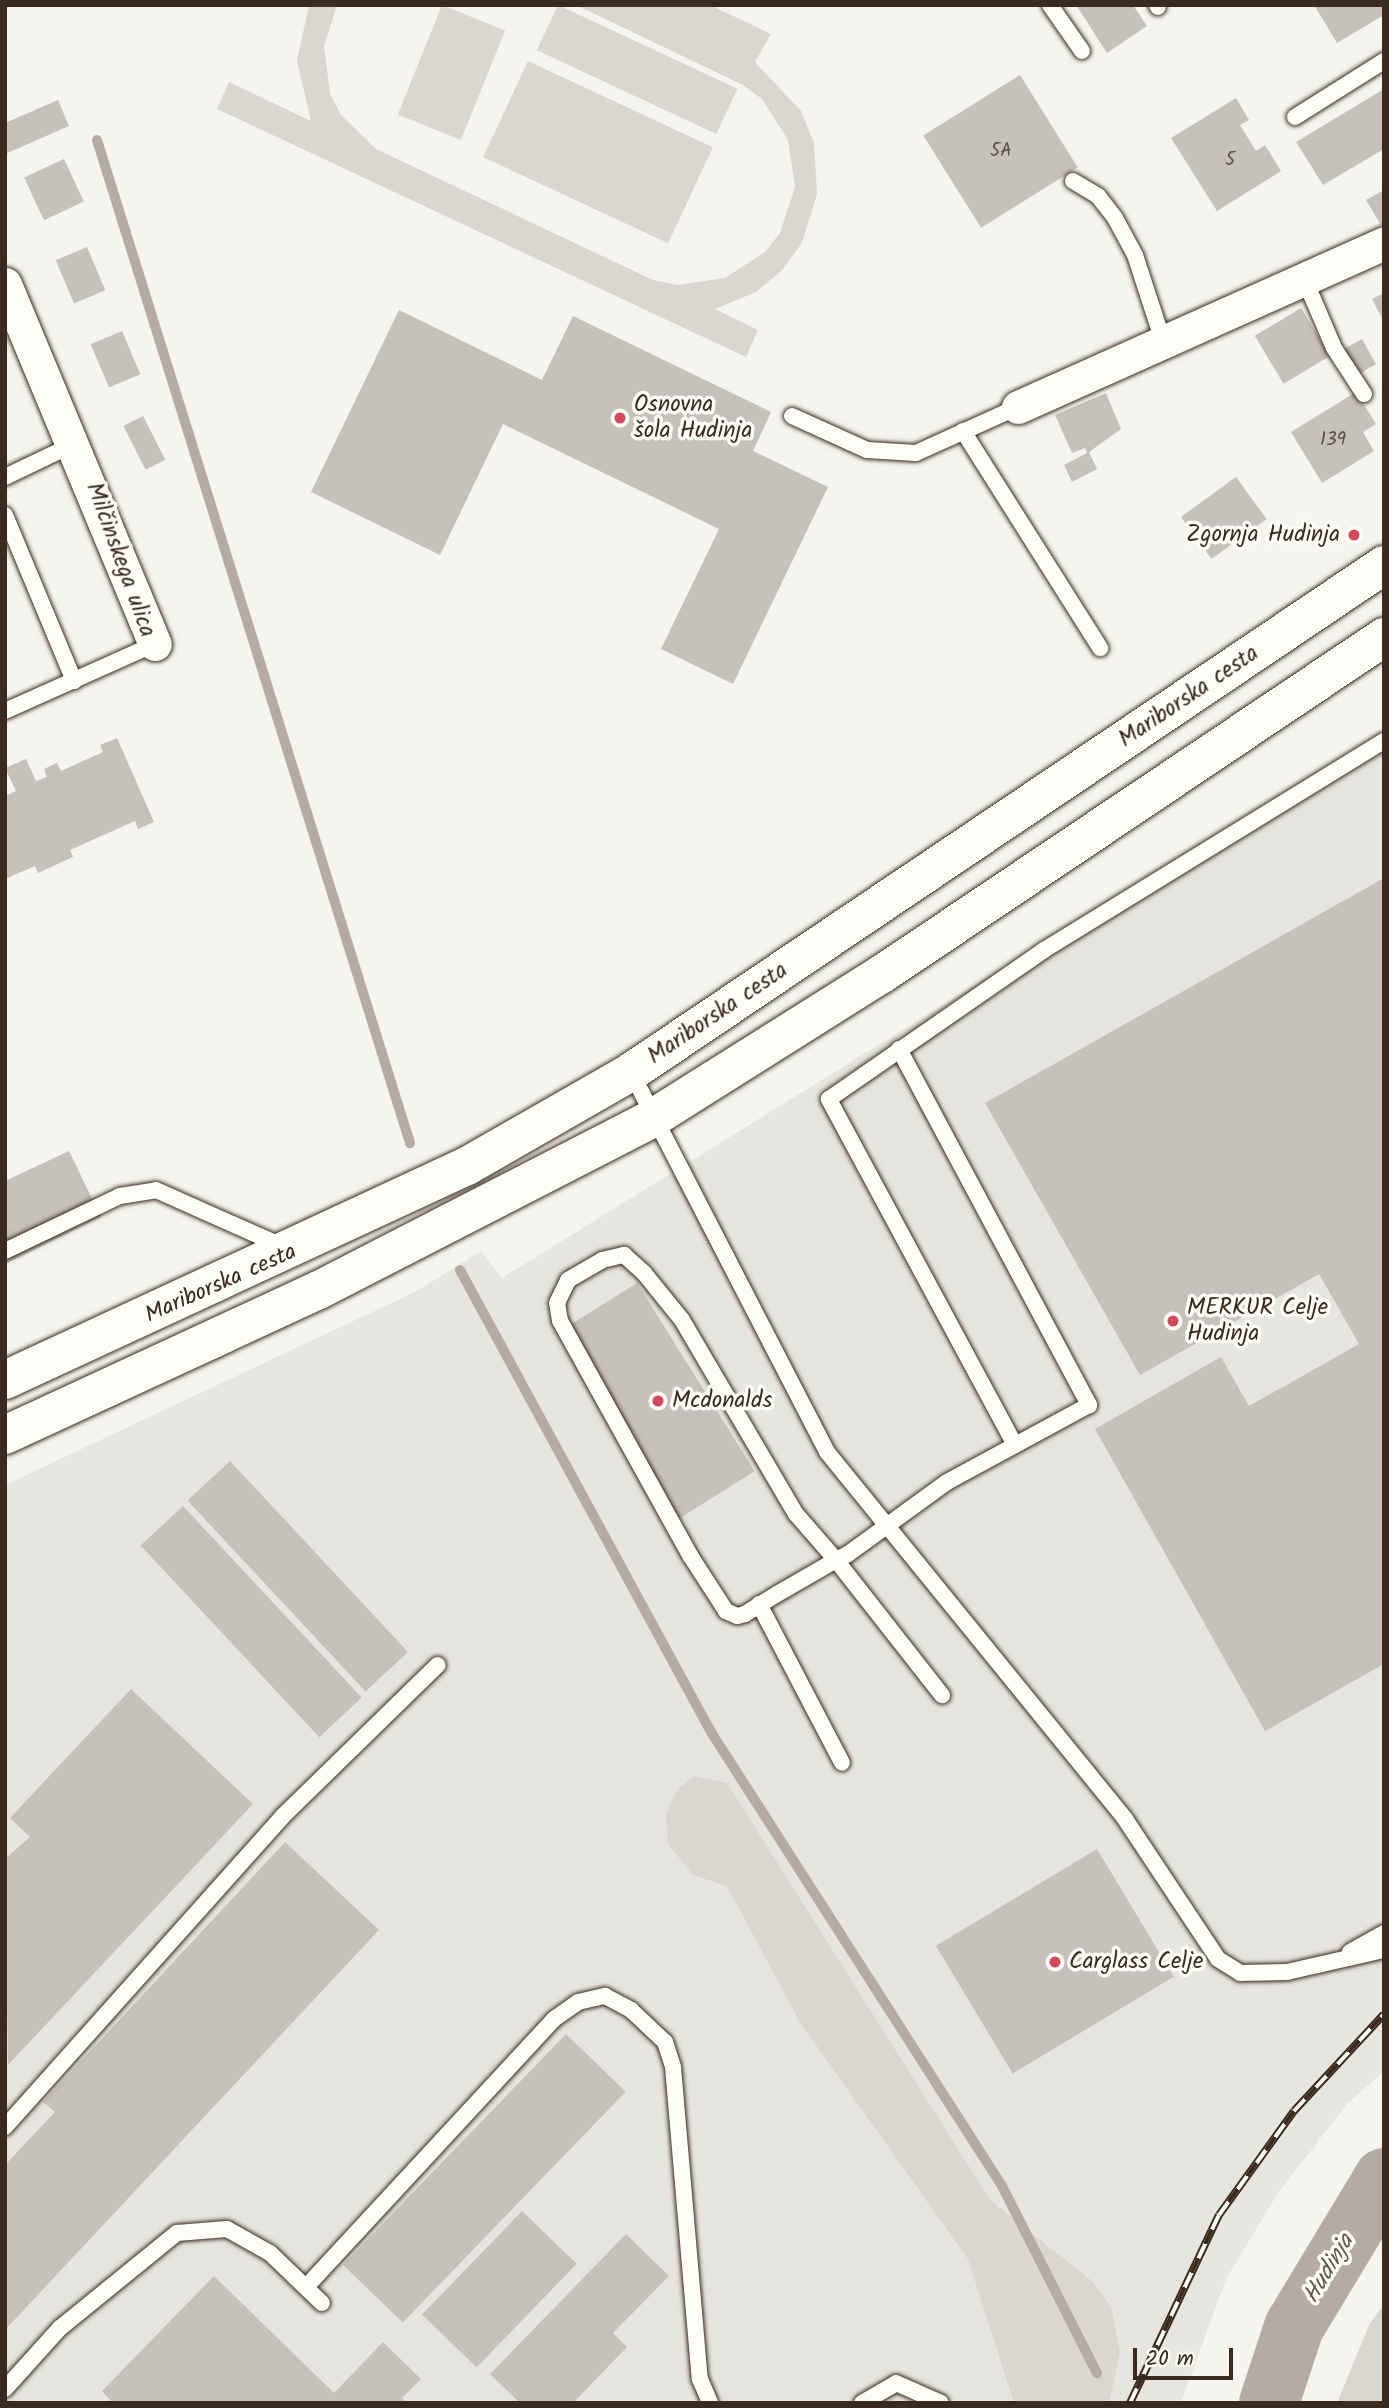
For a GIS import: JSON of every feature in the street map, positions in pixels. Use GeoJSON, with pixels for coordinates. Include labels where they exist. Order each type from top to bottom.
{"type":"FeatureCollection","features":[{"type":"Feature","properties":{"kind":"main road","name":"Mariborska cesta"},"geometry":{"type":"LineString","coordinates":[[5,1380],[294,1251],[467,1166],[631,1072],[1384,565]]}},
{"type":"Feature","properties":{"kind":"main road","name":"Mariborska cesta"},"geometry":{"type":"LineString","coordinates":[[5,1436],[319,1290],[653,1118],[871,982],[1384,637]]}},
{"type":"Feature","properties":{"kind":"street"},"geometry":{"type":"LineString","coordinates":[[1018,408],[1384,243]]}},
{"type":"Feature","properties":{"kind":"street","name":"Milčinskega ulica"},"geometry":{"type":"LineString","coordinates":[[5,284],[76,443],[155,644]]}},
{"type":"Feature","properties":{"kind":"lane"},"geometry":{"type":"LineString","coordinates":[[1050,5],[1082,51]]}},
{"type":"Feature","properties":{"kind":"lane"},"geometry":{"type":"LineString","coordinates":[[1295,117],[1384,61]]}},
{"type":"Feature","properties":{"kind":"lane"},"geometry":{"type":"LineString","coordinates":[[1073,181],[1085,184],[1115,218],[1135,255],[1163,341]]}},
{"type":"Feature","properties":{"kind":"lane"},"geometry":{"type":"LineString","coordinates":[[1304,278],[1334,348],[1364,394]]}},
{"type":"Feature","properties":{"kind":"lane"},"geometry":{"type":"LineString","coordinates":[[792,416],[867,450],[916,453],[1018,408]]}},
{"type":"Feature","properties":{"kind":"lane"},"geometry":{"type":"LineString","coordinates":[[963,431],[1100,648]]}},
{"type":"Feature","properties":{"kind":"lane"},"geometry":{"type":"LineString","coordinates":[[5,477],[76,443]]}},
{"type":"Feature","properties":{"kind":"lane"},"geometry":{"type":"LineString","coordinates":[[5,515],[74,681]]}},
{"type":"Feature","properties":{"kind":"lane","name":"Milčinskega ulica"},"geometry":{"type":"LineString","coordinates":[[5,710],[155,644]]}},
{"type":"Feature","properties":{"kind":"lane"},"geometry":{"type":"LineString","coordinates":[[1015,1445],[829,1099],[899,1049],[1175,867],[1384,741]]}},
{"type":"Feature","properties":{"kind":"lane"},"geometry":{"type":"LineString","coordinates":[[899,1049],[1089,1405],[947,1482],[890,1527],[836,1560],[759,1604],[745,1614],[726,1611],[691,1557],[560,1321],[557,1304],[568,1280],[586,1267],[624,1255],[644,1273],[682,1320],[796,1514],[836,1560],[942,1695]]}},
{"type":"Feature","properties":{"kind":"lane"},"geometry":{"type":"LineString","coordinates":[[631,1072],[792,1394],[827,1452],[1125,1819],[1217,1959],[1240,1973],[1287,1972],[1384,1950]]}},
{"type":"Feature","properties":{"kind":"lane"},"geometry":{"type":"LineString","coordinates":[[5,1251],[120,1196],[156,1190],[294,1251]]}},
{"type":"Feature","properties":{"kind":"lane"},"geometry":{"type":"LineString","coordinates":[[759,1604],[842,1763]]}},
{"type":"Feature","properties":{"kind":"lane"},"geometry":{"type":"LineString","coordinates":[[5,2127],[283,1816],[438,1665]]}},
{"type":"Feature","properties":{"kind":"lane"},"geometry":{"type":"LineString","coordinates":[[1332,1962],[1384,1933]]}},
{"type":"Feature","properties":{"kind":"lane"},"geometry":{"type":"LineString","coordinates":[[306,2287],[554,2019],[578,2002],[605,1996],[631,2010],[665,2042],[673,2067],[700,2379],[710,2403]]}},
{"type":"Feature","properties":{"kind":"lane"},"geometry":{"type":"LineString","coordinates":[[5,2389],[60,2328],[177,2233],[227,2229],[270,2253],[322,2303]]}},
{"type":"Feature","properties":{"kind":"lane"},"geometry":{"type":"LineString","coordinates":[[862,2403],[896,2383],[941,2403]]}},
{"type":"Feature","properties":{"kind":"shaded area"},"geometry":{"type":"Polygon","coordinates":[[[309,5],[337,5],[324,46],[330,94],[341,115],[376,149],[653,280],[677,285],[725,278],[765,252],[780,233],[795,187],[788,140],[762,99],[743,85],[576,5],[710,5],[771,34],[755,62],[801,111],[814,143],[817,194],[802,243],[782,270],[756,292],[715,309],[758,330],[746,357],[217,109],[229,82],[311,121],[297,61],[309,5]]]}},
{"type":"Feature","properties":{"kind":"shaded area"},"geometry":{"type":"Polygon","coordinates":[[[442,5],[505,30],[461,140],[398,114],[442,5]]]}},
{"type":"Feature","properties":{"kind":"shaded area"},"geometry":{"type":"Polygon","coordinates":[[[558,5],[737,89],[716,134],[537,50],[558,5]]]}},
{"type":"Feature","properties":{"kind":"shaded area"},"geometry":{"type":"Polygon","coordinates":[[[528,61],[713,147],[668,243],[483,157],[528,61]]]}},
{"type":"Feature","properties":{"kind":"shaded area"},"geometry":{"type":"Polygon","coordinates":[[[1384,732],[1384,2071],[1347,2104],[1278,2193],[1226,2279],[1181,2403],[5,2403],[5,1485],[415,1292],[481,1251],[502,1278],[1384,732]]]}},
{"type":"Feature","properties":{"kind":"shaded area"},"geometry":{"type":"Polygon","coordinates":[[[694,1776],[727,1783],[990,2200],[1093,2282],[1111,2307],[1120,2352],[1109,2403],[1014,2403],[968,2259],[801,2024],[727,1886],[693,1875],[668,1844],[666,1814],[677,1790],[694,1776]]]}},
{"type":"Feature","properties":{"kind":"shaded area"},"geometry":{"type":"Polygon","coordinates":[[[1384,2304],[1384,2403],[1337,2403],[1370,2323],[1384,2304]]]}},
{"type":"Feature","properties":{"kind":"building"},"geometry":{"type":"Polygon","coordinates":[[[1076,5],[1133,5],[1147,26],[1107,53],[1076,5]]]}},
{"type":"Feature","properties":{"kind":"building"},"geometry":{"type":"Polygon","coordinates":[[[1314,5],[1384,5],[1384,15],[1337,43],[1314,5]]]}},
{"type":"Feature","properties":{"kind":"building"},"geometry":{"type":"Polygon","coordinates":[[[1020,75],[1078,167],[981,228],[923,135],[1020,75]]]}},
{"type":"Feature","properties":{"kind":"building"},"geometry":{"type":"Polygon","coordinates":[[[1384,89],[1384,149],[1323,185],[1296,142],[1384,89]]]}},
{"type":"Feature","properties":{"kind":"building"},"geometry":{"type":"Polygon","coordinates":[[[1236,98],[1249,120],[1240,125],[1256,151],[1265,145],[1281,171],[1217,211],[1171,138],[1236,98]]]}},
{"type":"Feature","properties":{"kind":"building"},"geometry":{"type":"Polygon","coordinates":[[[58,100],[69,126],[5,154],[5,123],[58,100]]]}},
{"type":"Feature","properties":{"kind":"building"},"geometry":{"type":"Polygon","coordinates":[[[64,159],[84,202],[44,220],[24,178],[64,159]]]}},
{"type":"Feature","properties":{"kind":"building"},"geometry":{"type":"Polygon","coordinates":[[[1384,190],[1384,224],[1381,225],[1366,200],[1384,190]]]}},
{"type":"Feature","properties":{"kind":"building"},"geometry":{"type":"Polygon","coordinates":[[[87,247],[105,290],[74,304],[56,260],[87,247]]]}},
{"type":"Feature","properties":{"kind":"building"},"geometry":{"type":"Polygon","coordinates":[[[1384,293],[1384,322],[1372,299],[1384,293]]]}},
{"type":"Feature","properties":{"kind":"building"},"geometry":{"type":"Polygon","coordinates":[[[1301,308],[1330,356],[1284,384],[1255,336],[1301,308]]]}},
{"type":"Feature","properties":{"kind":"building"},"geometry":{"type":"Polygon","coordinates":[[[399,310],[542,380],[573,316],[771,412],[753,451],[828,487],[733,684],[661,649],[719,529],[503,424],[440,555],[311,492],[399,310]]]}},
{"type":"Feature","properties":{"kind":"building"},"geometry":{"type":"Polygon","coordinates":[[[122,331],[140,374],[109,388],[91,344],[122,331]]]}},
{"type":"Feature","properties":{"kind":"building"},"geometry":{"type":"Polygon","coordinates":[[[1362,339],[1376,364],[1357,375],[1343,350],[1362,339]]]}},
{"type":"Feature","properties":{"kind":"building"},"geometry":{"type":"Polygon","coordinates":[[[1356,392],[1376,424],[1363,432],[1374,451],[1322,483],[1291,432],[1356,392]]]}},
{"type":"Feature","properties":{"kind":"building"},"geometry":{"type":"Polygon","coordinates":[[[1106,393],[1121,429],[1089,452],[1097,469],[1072,482],[1064,465],[1087,453],[1085,448],[1072,453],[1055,415],[1106,393]]]}},
{"type":"Feature","properties":{"kind":"building"},"geometry":{"type":"Polygon","coordinates":[[[143,416],[165,460],[146,470],[123,426],[143,416]]]}},
{"type":"Feature","properties":{"kind":"building"},"geometry":{"type":"Polygon","coordinates":[[[1236,477],[1267,519],[1212,559],[1181,517],[1236,477]]]}},
{"type":"Feature","properties":{"kind":"building"},"geometry":{"type":"Polygon","coordinates":[[[117,738],[154,822],[138,829],[135,821],[70,850],[73,857],[38,873],[35,866],[5,879],[5,796],[16,791],[5,768],[26,759],[36,781],[47,777],[44,769],[57,763],[61,771],[103,752],[100,745],[117,738]]]}},
{"type":"Feature","properties":{"kind":"building","name":"MERKUR Celje Hudinja"},"geometry":{"type":"Polygon","coordinates":[[[1384,878],[1384,1664],[1265,1731],[1095,1429],[1221,1357],[1249,1406],[1359,1344],[1319,1274],[1140,1375],[985,1103],[1384,878]]]}},
{"type":"Feature","properties":{"kind":"building"},"geometry":{"type":"Polygon","coordinates":[[[69,1151],[101,1217],[5,1264],[5,1181],[69,1151]]]}},
{"type":"Feature","properties":{"kind":"building","name":"Mcdonalds"},"geometry":{"type":"Polygon","coordinates":[[[637,1283],[755,1471],[679,1518],[562,1330],[637,1283]]]}},
{"type":"Feature","properties":{"kind":"building"},"geometry":{"type":"Polygon","coordinates":[[[230,1461],[408,1652],[366,1691],[188,1501],[230,1461]]]}},
{"type":"Feature","properties":{"kind":"building"},"geometry":{"type":"Polygon","coordinates":[[[183,1506],[362,1698],[319,1737],[141,1546],[183,1506]]]}},
{"type":"Feature","properties":{"kind":"building"},"geometry":{"type":"Polygon","coordinates":[[[131,1689],[253,1804],[8,2065],[5,1859],[30,1837],[10,1818],[131,1689]]]}},
{"type":"Feature","properties":{"kind":"building"},"geometry":{"type":"Polygon","coordinates":[[[285,1842],[379,1930],[5,2330],[5,2165],[55,2112],[43,2102],[285,1842]]]}},
{"type":"Feature","properties":{"kind":"building","name":"Carglass Celje"},"geometry":{"type":"Polygon","coordinates":[[[1097,1849],[1174,1977],[1013,2074],[936,1946],[1097,1849]]]}},
{"type":"Feature","properties":{"kind":"building"},"geometry":{"type":"Polygon","coordinates":[[[566,2034],[626,2092],[403,2323],[343,2265],[566,2034]]]}},
{"type":"Feature","properties":{"kind":"building"},"geometry":{"type":"Polygon","coordinates":[[[522,2211],[577,2264],[477,2367],[422,2315],[522,2211]]]}},
{"type":"Feature","properties":{"kind":"building"},"geometry":{"type":"Polygon","coordinates":[[[626,2234],[669,2276],[613,2333],[627,2347],[573,2403],[520,2403],[490,2374],[626,2234]]]}},
{"type":"Feature","properties":{"kind":"building"},"geometry":{"type":"Polygon","coordinates":[[[214,2276],[334,2393],[383,2342],[421,2379],[402,2398],[407,2403],[113,2403],[102,2391],[214,2276]]]}},
{"type":"Feature","properties":{"kind":"waterway"},"geometry":{"type":"LineString","coordinates":[[97,140],[410,1143]]}},
{"type":"Feature","properties":{"kind":"waterway"},"geometry":{"type":"LineString","coordinates":[[460,1270],[711,1732],[1002,2186],[1097,2373]]}},
{"type":"Feature","properties":{"kind":"waterway","name":"Hudinja"},"geometry":{"type":"LineString","coordinates":[[1269,2403],[1294,2327],[1384,2178]]}},
{"type":"Feature","properties":{"kind":"railway"},"geometry":{"type":"LineString","coordinates":[[1130,2403],[1219,2215],[1294,2111],[1384,2014]]}},
{"type":"Feature","properties":{"kind":"place","name":"Osnovna šola Hudinja"},"geometry":{"type":"Point","coordinates":[620,418]}},
{"type":"Feature","properties":{"kind":"place","name":"Zgornja Hudinja"},"geometry":{"type":"Point","coordinates":[1354,535]}},
{"type":"Feature","properties":{"kind":"place","name":"MERKUR Celje Hudinja"},"geometry":{"type":"Point","coordinates":[1173,1321]}},
{"type":"Feature","properties":{"kind":"place","name":"Mcdonalds"},"geometry":{"type":"Point","coordinates":[658,1401]}},
{"type":"Feature","properties":{"kind":"place","name":"Carglass Celje"},"geometry":{"type":"Point","coordinates":[1055,1962]}}]}
